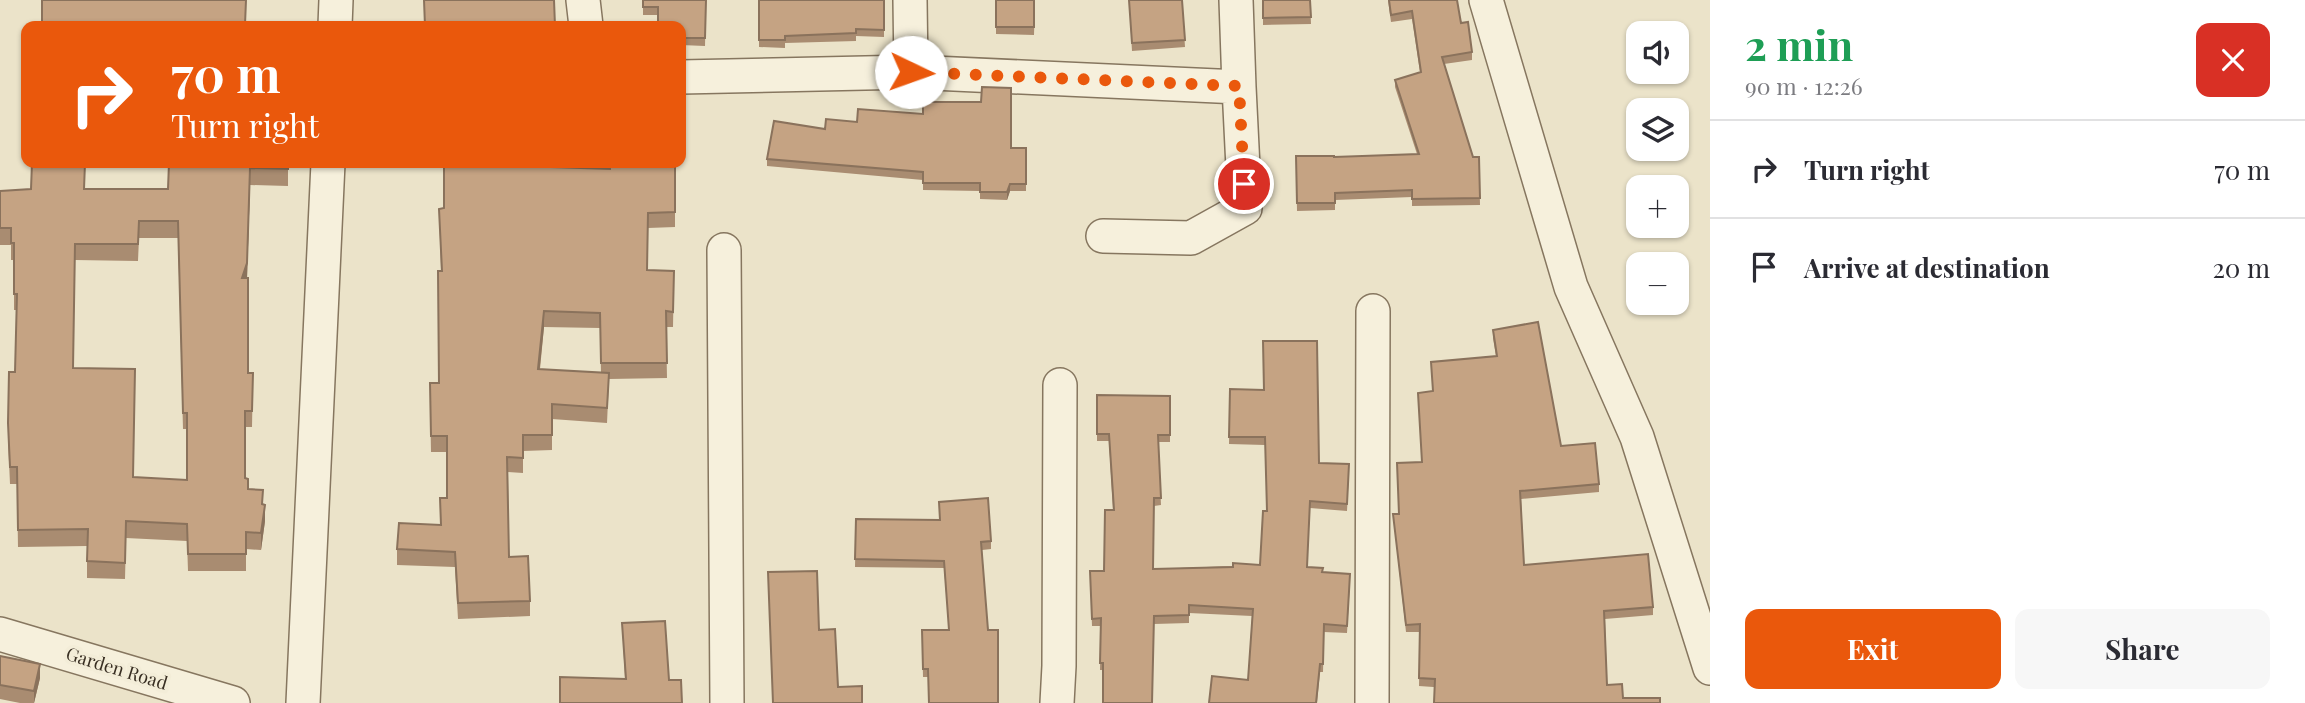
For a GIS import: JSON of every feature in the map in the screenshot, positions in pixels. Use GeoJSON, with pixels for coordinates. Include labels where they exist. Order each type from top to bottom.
{"type":"FeatureCollection","features":[{"type":"Feature","properties":{"kind":"street"},"geometry":{"type":"LineString","coordinates":[[335,21],[336,0]]}},
{"type":"Feature","properties":{"kind":"street"},"geometry":{"type":"LineString","coordinates":[[583,0],[585,21]]}},
{"type":"Feature","properties":{"kind":"street"},"geometry":{"type":"LineString","coordinates":[[910,0],[911,72]]}},
{"type":"Feature","properties":{"kind":"street"},"geometry":{"type":"LineString","coordinates":[[1103,236],[1191,238],[1245,208],[1236,0]]}},
{"type":"Feature","properties":{"kind":"street"},"geometry":{"type":"LineString","coordinates":[[1486,0],[1571,287],[1637,437],[1710,668]]}},
{"type":"Feature","properties":{"kind":"street"},"geometry":{"type":"LineString","coordinates":[[686,77],[911,72],[1239,86]]}},
{"type":"Feature","properties":{"kind":"street"},"geometry":{"type":"LineString","coordinates":[[303,703],[328,168]]}},
{"type":"Feature","properties":{"kind":"street"},"geometry":{"type":"LineString","coordinates":[[724,250],[727,703]]}},
{"type":"Feature","properties":{"kind":"street"},"geometry":{"type":"LineString","coordinates":[[1373,703],[1374,311]]}},
{"type":"Feature","properties":{"kind":"street"},"geometry":{"type":"LineString","coordinates":[[1057,703],[1060,385]]}},
{"type":"Feature","properties":{"kind":"street","name":"Garden Road"},"geometry":{"type":"LineString","coordinates":[[0,634],[233,703]]}},
{"type":"Feature","properties":{"kind":"building"},"geometry":{"type":"Polygon","coordinates":[[[42,0],[246,0],[245,21],[42,21],[42,0]]]}},
{"type":"Feature","properties":{"kind":"building"},"geometry":{"type":"Polygon","coordinates":[[[424,0],[554,0],[555,21],[425,21],[424,0]]]}},
{"type":"Feature","properties":{"kind":"building"},"geometry":{"type":"Polygon","coordinates":[[[643,0],[706,0],[705,38],[686,38],[686,21],[658,21],[658,7],[643,7],[643,0]]]}},
{"type":"Feature","properties":{"kind":"building"},"geometry":{"type":"Polygon","coordinates":[[[759,0],[884,0],[884,30],[856,29],[856,33],[785,36],[785,40],[759,40],[759,0]]]}},
{"type":"Feature","properties":{"kind":"building"},"geometry":{"type":"Polygon","coordinates":[[[996,0],[1034,0],[1034,27],[996,27],[996,0]]]}},
{"type":"Feature","properties":{"kind":"building"},"geometry":{"type":"Polygon","coordinates":[[[1129,0],[1182,0],[1185,40],[1132,43],[1129,0]]]}},
{"type":"Feature","properties":{"kind":"building"},"geometry":{"type":"Polygon","coordinates":[[[1263,0],[1310,0],[1311,17],[1263,18],[1263,0]]]}},
{"type":"Feature","properties":{"kind":"building"},"geometry":{"type":"Polygon","coordinates":[[[1389,0],[1457,0],[1461,23],[1468,22],[1472,52],[1442,57],[1473,157],[1479,157],[1480,198],[1412,199],[1412,190],[1335,193],[1335,203],[1297,203],[1296,156],[1419,154],[1395,80],[1421,72],[1412,11],[1391,15],[1389,0]]]}},
{"type":"Feature","properties":{"kind":"building"},"geometry":{"type":"Polygon","coordinates":[[[982,87],[1011,88],[1011,148],[1026,148],[1026,184],[1010,184],[1007,192],[980,192],[980,183],[923,183],[923,172],[767,159],[774,121],[825,129],[826,119],[857,122],[858,109],[923,114],[923,102],[981,102],[982,87]]]}},
{"type":"Feature","properties":{"kind":"building"},"geometry":{"type":"Polygon","coordinates":[[[32,168],[85,168],[84,189],[168,189],[169,168],[250,168],[247,263],[242,278],[248,278],[248,373],[253,373],[252,411],[245,411],[245,478],[248,479],[248,489],[263,490],[262,504],[265,505],[261,533],[246,532],[246,554],[188,554],[187,524],[126,521],[125,563],[87,561],[88,529],[18,530],[17,467],[10,467],[8,423],[9,372],[15,372],[17,294],[14,294],[14,243],[11,243],[11,228],[0,228],[0,191],[31,189],[32,168]],[[139,221],[138,244],[75,244],[73,368],[135,369],[133,477],[187,480],[187,413],[183,413],[178,221],[139,221]]]}},
{"type":"Feature","properties":{"kind":"building"},"geometry":{"type":"Polygon","coordinates":[[[444,168],[675,168],[675,212],[648,213],[647,270],[674,271],[673,312],[666,311],[667,363],[601,363],[600,313],[544,311],[538,369],[609,373],[607,408],[552,404],[552,435],[523,435],[523,458],[507,457],[509,557],[528,556],[530,601],[458,603],[455,552],[397,549],[399,523],[441,525],[440,498],[447,498],[447,436],[431,436],[430,383],[439,383],[438,271],[442,271],[439,209],[444,208],[444,168]]]}},
{"type":"Feature","properties":{"kind":"building"},"geometry":{"type":"Polygon","coordinates":[[[1538,322],[1561,446],[1595,443],[1599,484],[1520,491],[1524,565],[1648,554],[1653,607],[1604,611],[1607,685],[1622,684],[1623,698],[1660,698],[1660,703],[1434,703],[1435,679],[1419,678],[1420,624],[1406,625],[1393,514],[1399,514],[1397,463],[1422,462],[1418,393],[1433,391],[1431,362],[1497,356],[1493,330],[1538,322]]]}},
{"type":"Feature","properties":{"kind":"building"},"geometry":{"type":"Polygon","coordinates":[[[1263,341],[1317,341],[1319,463],[1349,464],[1347,504],[1310,501],[1307,567],[1323,568],[1322,572],[1350,574],[1347,626],[1324,624],[1323,664],[1320,664],[1316,703],[1209,703],[1212,676],[1248,680],[1253,609],[1189,605],[1189,615],[1154,616],[1152,703],[1103,703],[1101,618],[1092,619],[1090,571],[1104,571],[1105,510],[1114,510],[1109,434],[1097,434],[1097,395],[1170,396],[1170,435],[1158,435],[1161,498],[1154,498],[1153,569],[1233,567],[1233,563],[1260,565],[1263,511],[1267,511],[1265,437],[1229,437],[1230,389],[1264,390],[1263,341]]]}},
{"type":"Feature","properties":{"kind":"building"},"geometry":{"type":"Polygon","coordinates":[[[988,498],[991,541],[981,542],[988,630],[998,630],[998,703],[929,703],[928,669],[923,669],[922,630],[949,630],[944,561],[855,559],[856,519],[940,520],[939,502],[988,498]]]}},
{"type":"Feature","properties":{"kind":"building"},"geometry":{"type":"Polygon","coordinates":[[[817,571],[819,630],[835,629],[838,687],[862,686],[862,703],[773,703],[768,572],[817,571]]]}},
{"type":"Feature","properties":{"kind":"building"},"geometry":{"type":"Polygon","coordinates":[[[665,621],[669,680],[681,680],[682,703],[560,703],[560,677],[626,679],[622,623],[665,621]]]}},
{"type":"Feature","properties":{"kind":"building"},"geometry":{"type":"Polygon","coordinates":[[[0,656],[40,664],[34,691],[0,685],[0,656]]]}},
{"type":"Feature","properties":{"kind":"route"},"geometry":{"type":"LineString","coordinates":[[911,72],[1239,86],[1244,184]]}}]}
